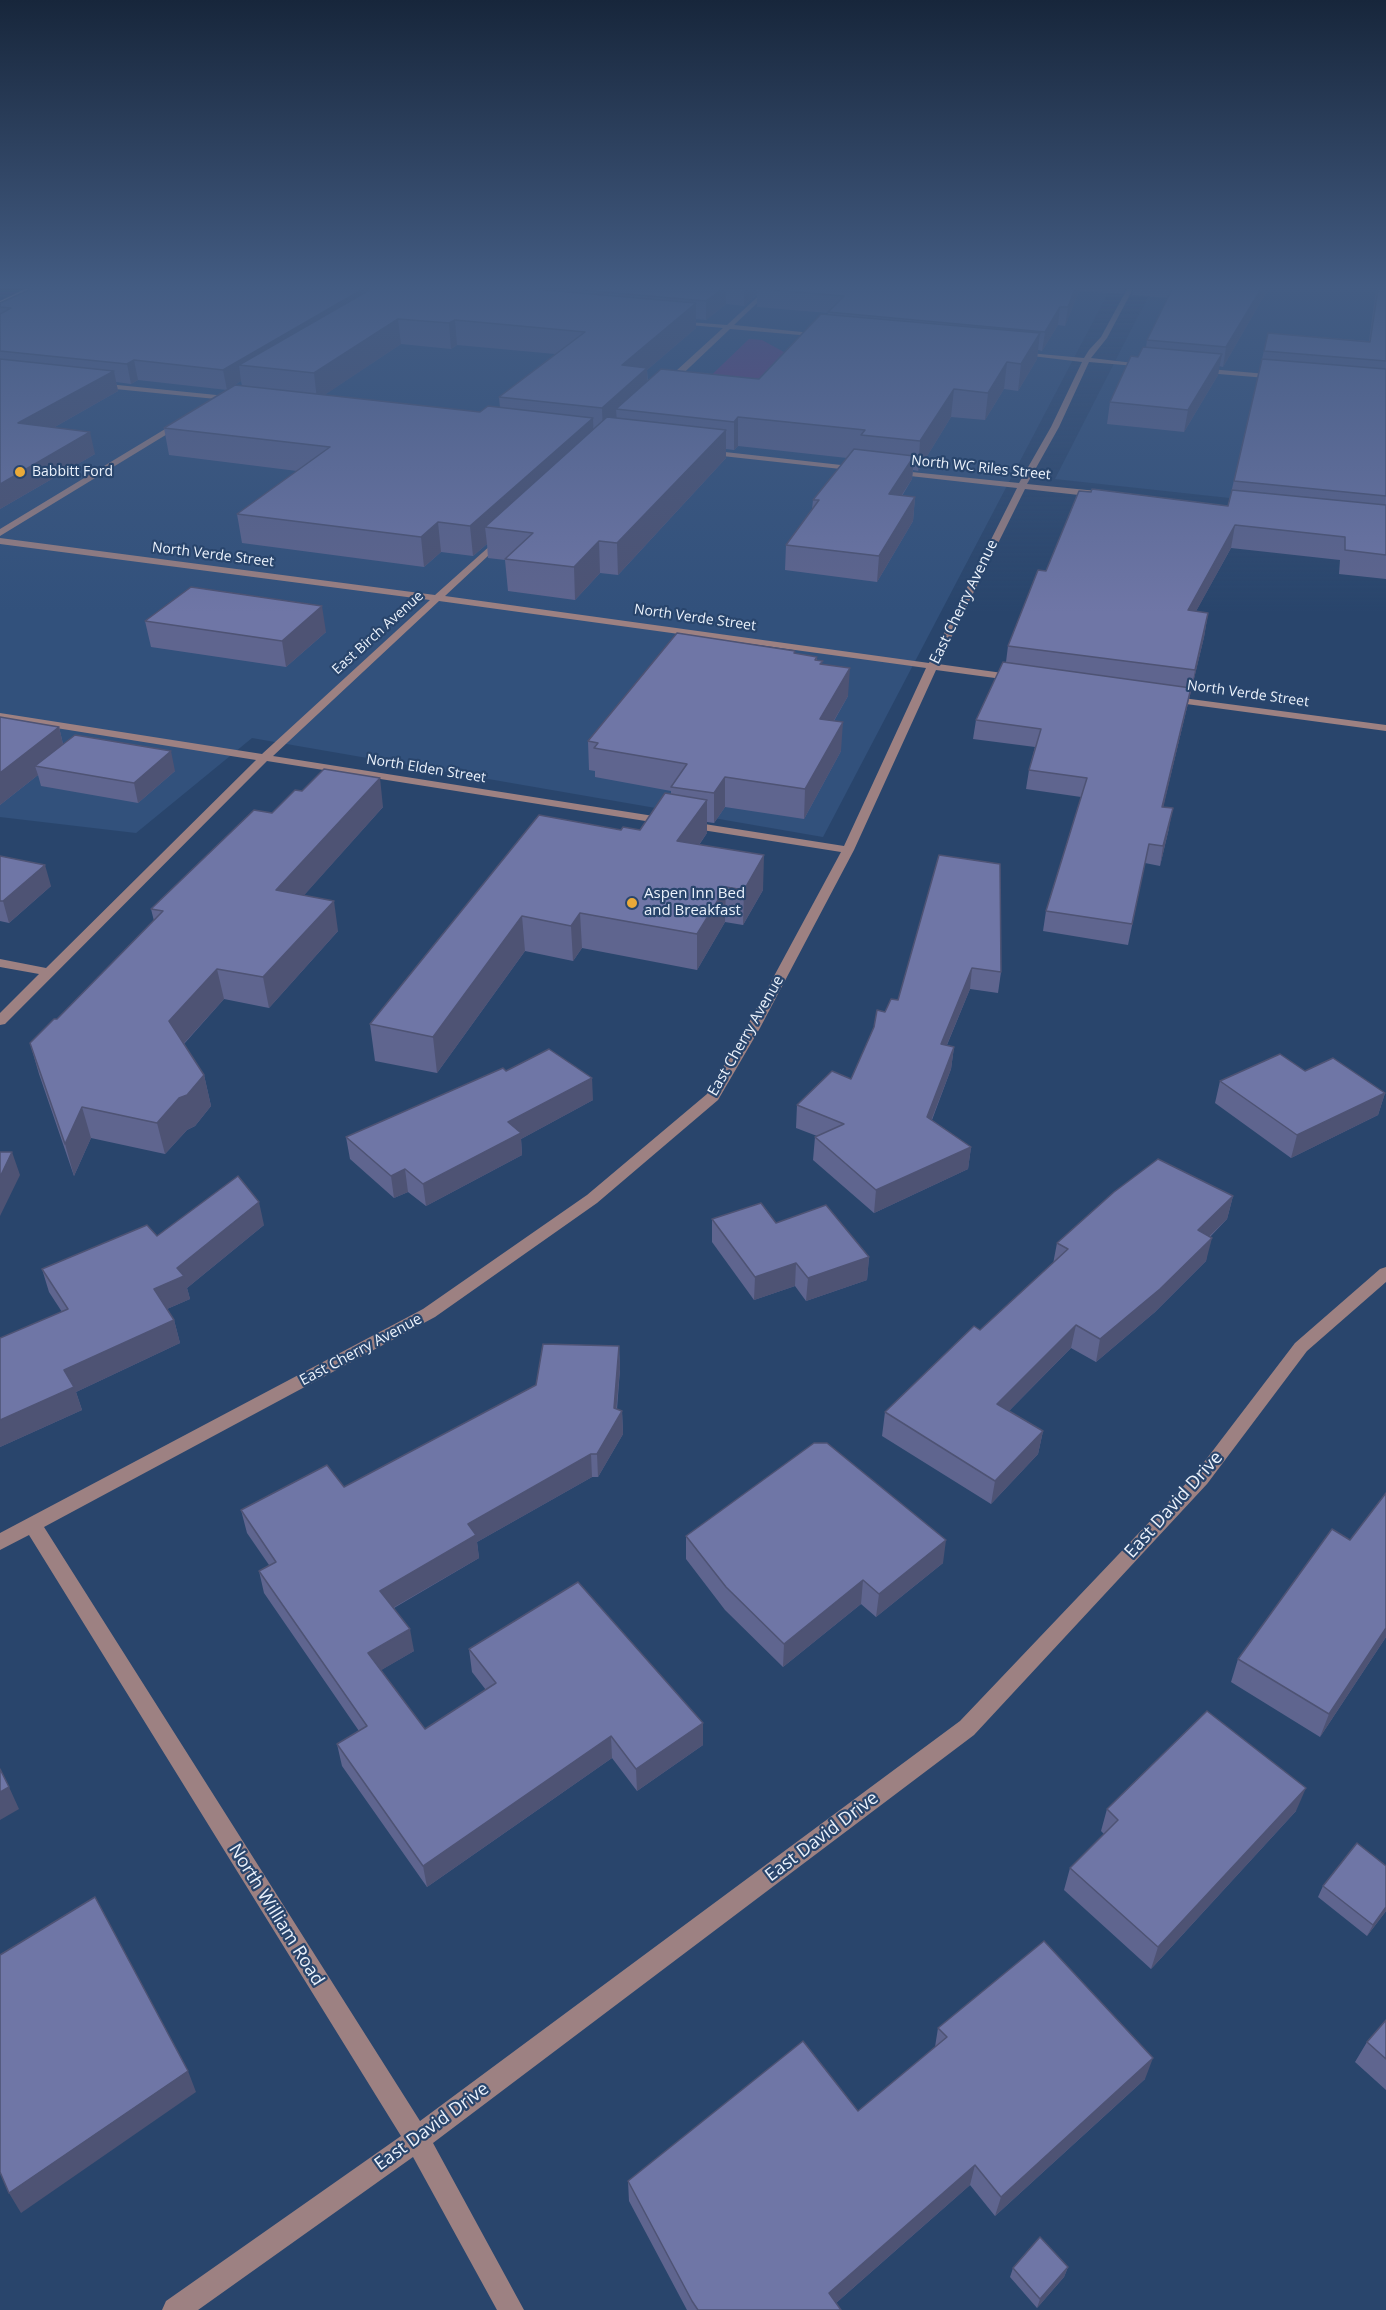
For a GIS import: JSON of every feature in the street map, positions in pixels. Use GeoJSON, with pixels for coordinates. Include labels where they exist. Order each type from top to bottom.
{"type":"FeatureCollection","features":[{"type":"Feature","properties":{"kind":"street"},"geometry":{"type":"LineString","coordinates":[[212,397],[250,401]]}},
{"type":"Feature","properties":{"kind":"street","name":"East Cherry Avenue"},"geometry":{"type":"LineString","coordinates":[[0,1542],[429,1313],[592,1199],[713,1097],[753,1028],[848,850],[932,667],[1068,397]]}},
{"type":"Feature","properties":{"kind":"street"},"geometry":{"type":"LineString","coordinates":[[212,405],[223,398]]}},
{"type":"Feature","properties":{"kind":"street"},"geometry":{"type":"LineString","coordinates":[[0,533],[194,416]]}},
{"type":"Feature","properties":{"kind":"street"},"geometry":{"type":"LineString","coordinates":[[699,451],[872,470]]}},
{"type":"Feature","properties":{"kind":"street","name":"North WC Riles Street"},"geometry":{"type":"LineString","coordinates":[[883,471],[1104,494]]}},
{"type":"Feature","properties":{"kind":"street","name":"East Birch Avenue"},"geometry":{"type":"LineString","coordinates":[[0,1021],[263,759],[505,535]]}},
{"type":"Feature","properties":{"kind":"street","name":"North Verde Street"},"geometry":{"type":"LineString","coordinates":[[0,541],[183,567],[438,598],[1025,679]]}},
{"type":"Feature","properties":{"kind":"street","name":"North Verde Street"},"geometry":{"type":"LineString","coordinates":[[1153,697],[1386,728]]}},
{"type":"Feature","properties":{"kind":"street","name":"North Elden Street"},"geometry":{"type":"LineString","coordinates":[[0,716],[848,850]]}},
{"type":"Feature","properties":{"kind":"street"},"geometry":{"type":"LineString","coordinates":[[0,963],[49,972]]}},
{"type":"Feature","properties":{"kind":"street","name":"East David Drive"},"geometry":{"type":"LineString","coordinates":[[175,2310],[417,2139],[967,1728],[1201,1479],[1301,1347],[1386,1273]]}},
{"type":"Feature","properties":{"kind":"street","name":"North William Road"},"geometry":{"type":"LineString","coordinates":[[33,1526],[417,2139],[511,2310]]}},
{"type":"Feature","properties":{"kind":"shaded area"},"geometry":{"type":"Polygon","coordinates":[[[0,397],[1054,397],[823,837],[252,738],[136,833],[0,817],[0,397]]]}},
{"type":"Feature","properties":{"kind":"shaded area"},"geometry":{"type":"Polygon","coordinates":[[[1097,397],[1386,397],[1386,515],[1055,479],[1097,397]]]}},
{"type":"Feature","properties":{"kind":"building"},"geometry":{"type":"Polygon","coordinates":[[[0,397],[66,397],[18,423],[90,432],[0,484],[0,397]]]}},
{"type":"Feature","properties":{"kind":"building"},"geometry":{"type":"Polygon","coordinates":[[[216,397],[342,397],[480,412],[488,406],[593,418],[470,526],[438,522],[421,537],[237,514],[330,447],[164,428],[216,397]]]}},
{"type":"Feature","properties":{"kind":"building"},"geometry":{"type":"Polygon","coordinates":[[[499,397],[615,397],[602,408],[499,397]]]}},
{"type":"Feature","properties":{"kind":"building"},"geometry":{"type":"Polygon","coordinates":[[[630,397],[949,397],[920,441],[861,435],[865,430],[738,417],[734,422],[616,409],[630,397]]]}},
{"type":"Feature","properties":{"kind":"building"},"geometry":{"type":"Polygon","coordinates":[[[1112,397],[1196,397],[1188,410],[1110,402],[1112,397]]]}},
{"type":"Feature","properties":{"kind":"building"},"geometry":{"type":"Polygon","coordinates":[[[1253,397],[1386,397],[1386,496],[1234,481],[1253,397]]]}},
{"type":"Feature","properties":{"kind":"building"},"geometry":{"type":"Polygon","coordinates":[[[607,417],[726,430],[617,543],[599,541],[574,567],[505,559],[533,533],[485,527],[607,417]]]}},
{"type":"Feature","properties":{"kind":"building"},"geometry":{"type":"Polygon","coordinates":[[[854,449],[914,456],[889,494],[915,497],[879,556],[786,545],[819,500],[813,500],[854,449]]]}},
{"type":"Feature","properties":{"kind":"building"},"geometry":{"type":"Polygon","coordinates":[[[1092,489],[1228,506],[1232,490],[1386,505],[1386,555],[1345,550],[1345,537],[1235,525],[1188,610],[1208,613],[1195,670],[1008,646],[1038,570],[1046,571],[1079,491],[1091,492],[1092,489]]]}},
{"type":"Feature","properties":{"kind":"building"},"geometry":{"type":"Polygon","coordinates":[[[191,587],[322,606],[282,641],[145,621],[191,587]]]}},
{"type":"Feature","properties":{"kind":"building"},"geometry":{"type":"Polygon","coordinates":[[[677,633],[795,651],[794,653],[817,657],[815,660],[823,661],[820,664],[850,668],[820,719],[843,722],[805,789],[725,777],[714,793],[671,787],[687,764],[594,748],[598,743],[588,741],[677,633]]]}},
{"type":"Feature","properties":{"kind":"building"},"geometry":{"type":"Polygon","coordinates":[[[1003,662],[1191,688],[1162,807],[1173,808],[1163,846],[1149,844],[1132,924],[1046,911],[1087,778],[1029,770],[1041,729],[976,720],[1003,662]]]}},
{"type":"Feature","properties":{"kind":"building"},"geometry":{"type":"Polygon","coordinates":[[[0,717],[59,727],[0,773],[0,717]]]}},
{"type":"Feature","properties":{"kind":"building"},"geometry":{"type":"Polygon","coordinates":[[[75,735],[171,751],[134,783],[35,766],[75,735]]]}},
{"type":"Feature","properties":{"kind":"building"},"geometry":{"type":"Polygon","coordinates":[[[324,769],[380,778],[276,890],[334,901],[263,977],[217,969],[169,1021],[204,1075],[187,1095],[179,1098],[157,1123],[82,1107],[65,1144],[30,1043],[54,1019],[57,1019],[163,911],[151,909],[254,810],[272,813],[295,790],[302,791],[324,769]]]}},
{"type":"Feature","properties":{"kind":"building"},"geometry":{"type":"Polygon","coordinates":[[[665,793],[707,800],[677,841],[764,855],[744,890],[726,887],[697,934],[580,913],[571,926],[522,916],[433,1037],[370,1024],[539,815],[621,830],[623,827],[640,830],[665,793]]]}},
{"type":"Feature","properties":{"kind":"building"},"geometry":{"type":"Polygon","coordinates":[[[939,855],[1000,864],[1001,972],[972,968],[941,1044],[954,1047],[927,1117],[971,1147],[876,1190],[815,1137],[844,1124],[797,1105],[832,1071],[851,1079],[874,1027],[877,1010],[885,1012],[891,999],[898,1000],[939,855]]]}},
{"type":"Feature","properties":{"kind":"building"},"geometry":{"type":"Polygon","coordinates":[[[0,856],[45,865],[3,901],[0,901],[0,856]]]}},
{"type":"Feature","properties":{"kind":"building"},"geometry":{"type":"Polygon","coordinates":[[[549,1049],[592,1078],[508,1122],[521,1133],[423,1184],[405,1169],[391,1176],[346,1137],[503,1068],[506,1071],[549,1049]]]}},
{"type":"Feature","properties":{"kind":"building"},"geometry":{"type":"Polygon","coordinates":[[[1280,1054],[1305,1071],[1333,1058],[1385,1093],[1297,1135],[1220,1081],[1280,1054]]]}},
{"type":"Feature","properties":{"kind":"building"},"geometry":{"type":"Polygon","coordinates":[[[0,1152],[12,1152],[0,1177],[0,1152]]]}},
{"type":"Feature","properties":{"kind":"building"},"geometry":{"type":"Polygon","coordinates":[[[1158,1159],[1233,1196],[1198,1230],[1212,1238],[1160,1289],[1100,1339],[1076,1325],[997,1404],[1043,1431],[995,1481],[885,1412],[974,1326],[980,1330],[1068,1249],[1057,1243],[1114,1192],[1158,1159]]]}},
{"type":"Feature","properties":{"kind":"building"},"geometry":{"type":"Polygon","coordinates":[[[238,1176],[259,1202],[177,1268],[184,1276],[154,1289],[174,1320],[64,1370],[74,1387],[0,1420],[0,1338],[68,1309],[42,1269],[147,1225],[157,1236],[238,1176]]]}},
{"type":"Feature","properties":{"kind":"building"},"geometry":{"type":"Polygon","coordinates":[[[761,1203],[776,1223],[826,1205],[869,1257],[808,1278],[796,1263],[755,1277],[712,1219],[761,1203]]]}},
{"type":"Feature","properties":{"kind":"building"},"geometry":{"type":"Polygon","coordinates":[[[543,1344],[619,1346],[614,1408],[622,1411],[597,1454],[591,1454],[468,1524],[476,1535],[380,1591],[410,1629],[368,1653],[425,1729],[496,1683],[469,1649],[578,1582],[703,1723],[636,1769],[611,1736],[423,1866],[337,1744],[367,1726],[259,1571],[276,1562],[241,1510],[327,1465],[344,1487],[536,1385],[543,1344]]]}},
{"type":"Feature","properties":{"kind":"building"},"geometry":{"type":"Polygon","coordinates":[[[814,1443],[827,1443],[946,1540],[879,1594],[863,1580],[784,1644],[726,1587],[686,1536],[814,1443]]]}},
{"type":"Feature","properties":{"kind":"building"},"geometry":{"type":"Polygon","coordinates":[[[1386,1493],[1386,1628],[1329,1714],[1238,1659],[1332,1529],[1350,1540],[1386,1493]]]}},
{"type":"Feature","properties":{"kind":"building"},"geometry":{"type":"Polygon","coordinates":[[[1207,1711],[1306,1788],[1158,1947],[1070,1868],[1118,1820],[1107,1809],[1207,1711]]]}},
{"type":"Feature","properties":{"kind":"building"},"geometry":{"type":"Polygon","coordinates":[[[0,1769],[9,1787],[0,1792],[0,1769]]]}},
{"type":"Feature","properties":{"kind":"building"},"geometry":{"type":"Polygon","coordinates":[[[1357,1843],[1386,1866],[1386,1907],[1373,1925],[1323,1886],[1357,1843]]]}},
{"type":"Feature","properties":{"kind":"building"},"geometry":{"type":"Polygon","coordinates":[[[95,1897],[188,2071],[9,2193],[0,2172],[0,1955],[95,1897]]]}},
{"type":"Feature","properties":{"kind":"building"},"geometry":{"type":"Polygon","coordinates":[[[1044,1941],[1153,2058],[1001,2197],[975,2165],[829,2293],[841,2310],[698,2310],[628,2181],[803,2041],[858,2111],[947,2037],[938,2028],[1044,1941]]]}},
{"type":"Feature","properties":{"kind":"building"},"geometry":{"type":"Polygon","coordinates":[[[1386,2020],[1386,2059],[1367,2042],[1386,2020]]]}},
{"type":"Feature","properties":{"kind":"building"},"geometry":{"type":"Polygon","coordinates":[[[1040,2237],[1068,2267],[1040,2299],[1013,2268],[1040,2237]]]}},
{"type":"Feature","properties":{"kind":"place","name":"Babbitt Ford"},"geometry":{"type":"Point","coordinates":[20,472]}},
{"type":"Feature","properties":{"kind":"place","name":"Aspen Inn Bed and Breakfast"},"geometry":{"type":"Point","coordinates":[632,903]}}]}
